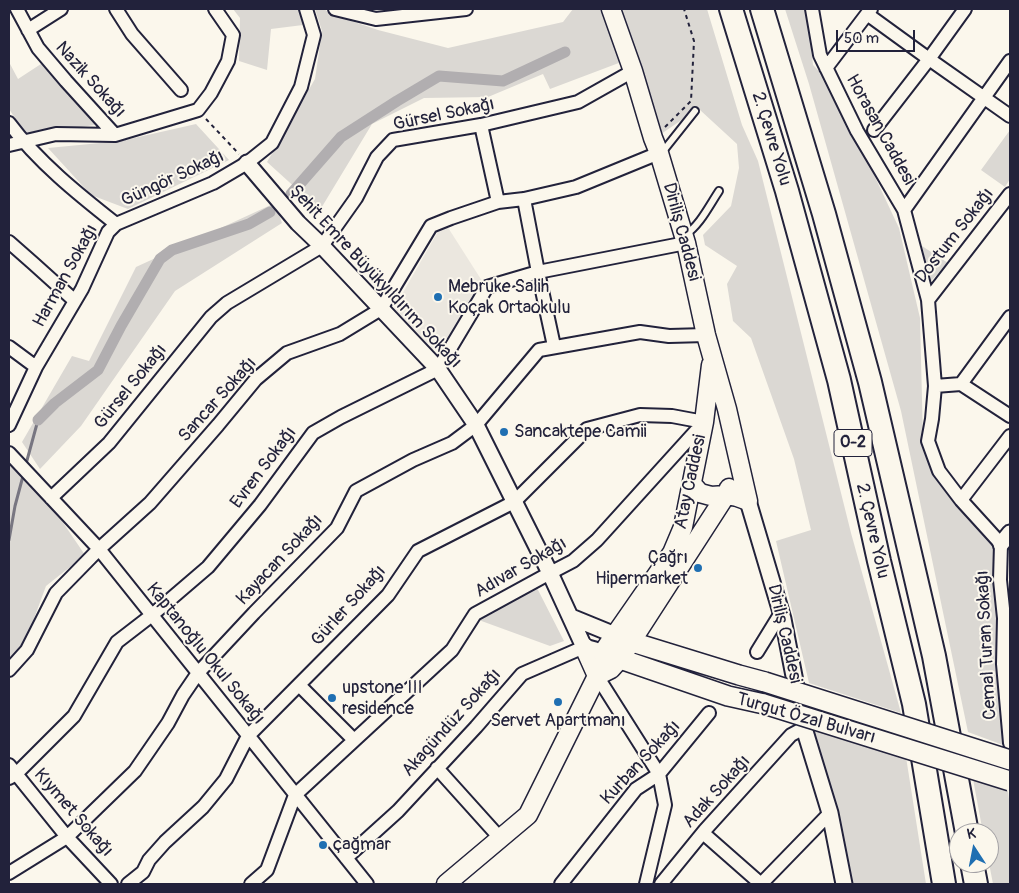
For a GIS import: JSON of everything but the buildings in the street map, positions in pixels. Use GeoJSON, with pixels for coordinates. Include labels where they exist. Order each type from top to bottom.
{"type":"FeatureCollection","features":[{"type":"Feature","properties":{"kind":"highway","name":"2. Çevre Yolu"},"geometry":{"type":"LineString","coordinates":[[731,9],[787,191],[839,380],[879,561],[914,704],[944,884]]}},
{"type":"Feature","properties":{"kind":"highway","name":"2. Çevre Yolu"},"geometry":{"type":"LineString","coordinates":[[762,9],[824,214],[870,382],[934,656],[965,823]]}},
{"type":"Feature","properties":{"kind":"main road","name":"Diriliş Caddesi"},"geometry":{"type":"LineString","coordinates":[[611,9],[633,71],[684,239],[748,501]]}},
{"type":"Feature","properties":{"kind":"main road","name":"Atay Caddesi"},"geometry":{"type":"LineString","coordinates":[[446,884],[528,815],[597,676],[611,669],[612,656],[672,553],[683,527],[692,484],[704,422],[712,354]]}},
{"type":"Feature","properties":{"kind":"main road"},"geometry":{"type":"LineString","coordinates":[[704,422],[716,420],[730,424]]}},
{"type":"Feature","properties":{"kind":"main road","name":"Atay Caddesi"},"geometry":{"type":"LineString","coordinates":[[623,638],[726,495],[738,460]]}},
{"type":"Feature","properties":{"kind":"main road"},"geometry":{"type":"LineString","coordinates":[[692,484],[700,493],[711,496],[726,495],[748,501]]}},
{"type":"Feature","properties":{"kind":"main road","name":"Turgut Özal Bulvarı"},"geometry":{"type":"LineString","coordinates":[[623,638],[1010,760]]}},
{"type":"Feature","properties":{"kind":"main road"},"geometry":{"type":"LineString","coordinates":[[584,647],[597,676]]}},
{"type":"Feature","properties":{"kind":"main road","name":"Turgut Özal Bulvarı"},"geometry":{"type":"LineString","coordinates":[[612,656],[728,696],[764,704],[1010,781]]}},
{"type":"Feature","properties":{"kind":"street","name":"Nazik Sokağı"},"geometry":{"type":"LineString","coordinates":[[17,9],[38,48],[116,135],[198,110]]}},
{"type":"Feature","properties":{"kind":"street"},"geometry":{"type":"LineString","coordinates":[[28,30],[61,9]]}},
{"type":"Feature","properties":{"kind":"street"},"geometry":{"type":"LineString","coordinates":[[116,9],[132,34],[181,90]]}},
{"type":"Feature","properties":{"kind":"street"},"geometry":{"type":"LineString","coordinates":[[198,110],[211,93],[228,61],[233,35],[215,9]]}},
{"type":"Feature","properties":{"kind":"street","name":"Güngör Sokağı"},"geometry":{"type":"LineString","coordinates":[[116,224],[213,183],[247,164],[272,143],[301,87],[314,35],[306,9]]}},
{"type":"Feature","properties":{"kind":"street"},"geometry":{"type":"LineString","coordinates":[[335,9],[376,19],[466,9]]}},
{"type":"Feature","properties":{"kind":"street","name":"Horasan Caddesi"},"geometry":{"type":"LineString","coordinates":[[812,9],[820,55],[857,131],[904,210],[928,300],[935,386],[928,441],[938,471],[961,500],[1007,541]]}},
{"type":"Feature","properties":{"kind":"street"},"geometry":{"type":"LineString","coordinates":[[874,130],[930,59],[965,9]]}},
{"type":"Feature","properties":{"kind":"street"},"geometry":{"type":"LineString","coordinates":[[826,68],[870,10],[930,59],[1010,116]]}},
{"type":"Feature","properties":{"kind":"street","name":"Horasan Caddesi"},"geometry":{"type":"LineString","coordinates":[[904,210],[1010,61]]}},
{"type":"Feature","properties":{"kind":"street","name":"Gürsel Sokağı"},"geometry":{"type":"LineString","coordinates":[[51,498],[108,443],[205,325],[227,303],[322,246],[356,198],[377,157],[393,140],[481,125],[578,102],[633,71]]}},
{"type":"Feature","properties":{"kind":"street","name":"Harman Sokağı"},"geometry":{"type":"LineString","coordinates":[[9,123],[22,141],[78,194],[116,224],[108,232],[82,288],[36,367],[9,425]]}},
{"type":"Feature","properties":{"kind":"street"},"geometry":{"type":"LineString","coordinates":[[481,125],[498,202]]}},
{"type":"Feature","properties":{"kind":"street"},"geometry":{"type":"LineString","coordinates":[[9,145],[56,134],[116,135]]}},
{"type":"Feature","properties":{"kind":"street","name":"Sancar Sokağı"},"geometry":{"type":"LineString","coordinates":[[9,670],[27,650],[56,593],[99,549],[150,503],[256,379],[287,353],[340,334],[381,309],[431,226],[498,202],[524,200],[576,187],[656,146]]}},
{"type":"Feature","properties":{"kind":"street","name":"Şehit Emre Büyükyıldırım Sokağı"},"geometry":{"type":"LineString","coordinates":[[247,164],[298,223],[438,369],[476,425],[550,573],[584,647]]}},
{"type":"Feature","properties":{"kind":"street","name":"Dostum Sokağı"},"geometry":{"type":"LineString","coordinates":[[928,300],[1010,194]]}},
{"type":"Feature","properties":{"kind":"street"},"geometry":{"type":"LineString","coordinates":[[524,200],[554,346]]}},
{"type":"Feature","properties":{"kind":"street"},"geometry":{"type":"LineString","coordinates":[[438,369],[488,286],[538,272],[684,239]]}},
{"type":"Feature","properties":{"kind":"street"},"geometry":{"type":"LineString","coordinates":[[9,242],[75,300]]}},
{"type":"Feature","properties":{"kind":"street"},"geometry":{"type":"LineString","coordinates":[[961,384],[1010,316]]}},
{"type":"Feature","properties":{"kind":"street","name":"Kayacan Sokağı"},"geometry":{"type":"LineString","coordinates":[[9,873],[67,837],[135,771],[168,723],[183,695],[198,673],[337,528],[356,491],[413,460],[452,442],[476,425],[538,350],[640,332],[669,336],[706,335]]}},
{"type":"Feature","properties":{"kind":"street"},"geometry":{"type":"LineString","coordinates":[[9,347],[36,367]]}},
{"type":"Feature","properties":{"kind":"street","name":"Evren Sokağı"},"geometry":{"type":"LineString","coordinates":[[11,772],[74,716],[117,642],[208,567],[260,504],[313,432],[438,369]]}},
{"type":"Feature","properties":{"kind":"street"},"geometry":{"type":"LineString","coordinates":[[935,386],[961,384],[1010,416]]}},
{"type":"Feature","properties":{"kind":"street","name":"Gürler Sokağı"},"geometry":{"type":"LineString","coordinates":[[134,883],[165,842],[203,807],[226,779],[248,736],[388,595],[418,551],[514,502],[587,429],[640,415],[672,416],[704,422]]}},
{"type":"Feature","properties":{"kind":"street","name":"Adıvar Sokağı"},"geometry":{"type":"LineString","coordinates":[[256,883],[267,870],[295,795],[452,650],[475,614],[573,561],[597,540],[704,422]]}},
{"type":"Feature","properties":{"kind":"street"},"geometry":{"type":"LineString","coordinates":[[961,500],[1010,436]]}},
{"type":"Feature","properties":{"kind":"street","name":"Kaptanoğlu Okul Sokağı"},"geometry":{"type":"LineString","coordinates":[[9,453],[99,549],[367,884]]}},
{"type":"Feature","properties":{"kind":"street","name":"Diriliş Caddesi"},"geometry":{"type":"LineString","coordinates":[[748,501],[781,613],[804,728],[830,813],[844,884]]}},
{"type":"Feature","properties":{"kind":"street","name":"Cemal Turan Sokağı"},"geometry":{"type":"LineString","coordinates":[[1007,541],[1000,580],[1004,618],[1003,664],[1010,744]]}},
{"type":"Feature","properties":{"kind":"street"},"geometry":{"type":"LineString","coordinates":[[757,652],[781,613]]}},
{"type":"Feature","properties":{"kind":"street"},"geometry":{"type":"LineString","coordinates":[[571,617],[623,638]]}},
{"type":"Feature","properties":{"kind":"street"},"geometry":{"type":"LineString","coordinates":[[584,647],[612,656]]}},
{"type":"Feature","properties":{"kind":"street","name":"Akagündüz Sokağı"},"geometry":{"type":"LineString","coordinates":[[346,858],[398,811],[522,674],[584,647]]}},
{"type":"Feature","properties":{"kind":"street"},"geometry":{"type":"LineString","coordinates":[[597,676],[659,774],[665,805],[646,884]]}},
{"type":"Feature","properties":{"kind":"street"},"geometry":{"type":"LineString","coordinates":[[299,685],[354,740]]}},
{"type":"Feature","properties":{"kind":"street","name":"Kurban Sokağı"},"geometry":{"type":"LineString","coordinates":[[561,884],[636,789],[659,774],[709,713]]}},
{"type":"Feature","properties":{"kind":"street","name":"Adak Sokağı"},"geometry":{"type":"LineString","coordinates":[[661,884],[791,735],[804,728]]}},
{"type":"Feature","properties":{"kind":"street"},"geometry":{"type":"LineString","coordinates":[[438,768],[500,838]]}},
{"type":"Feature","properties":{"kind":"street","name":"Kıymet Sokağı"},"geometry":{"type":"LineString","coordinates":[[11,772],[67,837],[111,884]]}},
{"type":"Feature","properties":{"kind":"street"},"geometry":{"type":"LineString","coordinates":[[703,834],[761,884],[830,813]]}},
{"type":"Feature","properties":{"kind":"lane"},"geometry":{"type":"LineString","coordinates":[[656,146],[664,150],[695,111]]}},
{"type":"Feature","properties":{"kind":"lane"},"geometry":{"type":"LineString","coordinates":[[684,239],[697,224],[719,191]]}},
{"type":"Feature","properties":{"kind":"path"},"geometry":{"type":"LineString","coordinates":[[656,146],[691,101],[694,41],[684,9]]}},
{"type":"Feature","properties":{"kind":"path"},"geometry":{"type":"LineString","coordinates":[[198,110],[247,164]]}},
{"type":"Feature","properties":{"kind":"shaded area"},"geometry":{"type":"Polygon","coordinates":[[[233,9],[299,9],[303,25],[271,29],[267,70],[239,61],[240,18],[233,9]]]}},
{"type":"Feature","properties":{"kind":"shaded area"},"geometry":{"type":"Polygon","coordinates":[[[315,9],[324,9],[331,14],[378,30],[448,48],[563,22],[573,9],[606,9],[624,61],[550,89],[543,74],[488,97],[424,98],[372,124],[320,210],[267,162],[315,79],[322,31],[315,9]]]}},
{"type":"Feature","properties":{"kind":"shaded area"},"geometry":{"type":"Polygon","coordinates":[[[618,9],[707,9],[742,125],[758,161],[851,533],[901,713],[809,683],[776,541],[811,530],[794,459],[751,338],[733,321],[727,284],[737,266],[705,245],[703,235],[731,206],[739,168],[737,144],[700,110],[695,111],[661,134],[618,9]]]}},
{"type":"Feature","properties":{"kind":"shaded area"},"geometry":{"type":"Polygon","coordinates":[[[785,9],[807,9],[813,65],[822,74],[899,228],[920,318],[923,440],[933,472],[988,521],[999,541],[998,597],[1003,745],[968,732],[901,411],[809,84],[785,9]]]}},
{"type":"Feature","properties":{"kind":"shaded area"},"geometry":{"type":"Polygon","coordinates":[[[9,62],[18,79],[44,62],[100,124],[27,136],[9,109],[9,62]]]}},
{"type":"Feature","properties":{"kind":"shaded area"},"geometry":{"type":"Polygon","coordinates":[[[196,124],[229,160],[128,209],[91,195],[48,148],[121,141],[196,124]]]}},
{"type":"Feature","properties":{"kind":"shaded area"},"geometry":{"type":"Polygon","coordinates":[[[1010,130],[1010,179],[1005,187],[981,170],[1010,130]]]}},
{"type":"Feature","properties":{"kind":"shaded area"},"geometry":{"type":"Polygon","coordinates":[[[275,203],[282,223],[175,291],[81,426],[40,469],[22,442],[72,356],[89,361],[136,267],[275,203]]]}},
{"type":"Feature","properties":{"kind":"shaded area","name":"Mebruke Salih Koçak Ortaokulu"},"geometry":{"type":"Polygon","coordinates":[[[447,226],[484,284],[447,345],[440,350],[431,350],[393,310],[440,228],[447,226]]]}},
{"type":"Feature","properties":{"kind":"shaded area"},"geometry":{"type":"Polygon","coordinates":[[[922,246],[948,263],[930,282],[922,246]]]}},
{"type":"Feature","properties":{"kind":"shaded area"},"geometry":{"type":"Polygon","coordinates":[[[9,461],[49,502],[85,555],[46,586],[22,651],[9,663],[9,461]]]}},
{"type":"Feature","properties":{"kind":"shaded area"},"geometry":{"type":"Polygon","coordinates":[[[536,586],[564,641],[550,646],[476,619],[536,586]]]}},
{"type":"Feature","properties":{"kind":"shaded area"},"geometry":{"type":"Polygon","coordinates":[[[812,730],[906,757],[926,884],[844,884],[812,730]]]}},
{"type":"Feature","properties":{"kind":"shaded area"},"geometry":{"type":"Polygon","coordinates":[[[973,779],[1008,791],[1010,807],[1010,884],[993,884],[991,873],[999,873],[999,823],[981,823],[973,779]]]}},
{"type":"Feature","properties":{"kind":"waterway"},"geometry":{"type":"LineString","coordinates":[[291,194],[341,137],[439,76],[503,81],[565,52]]}},
{"type":"Feature","properties":{"kind":"waterway"},"geometry":{"type":"LineString","coordinates":[[38,420],[55,403],[98,370],[160,259],[172,250],[249,224],[270,212]]}},
{"type":"Feature","properties":{"kind":"waterway"},"geometry":{"type":"LineString","coordinates":[[26,464],[38,420]]}},
{"type":"Feature","properties":{"kind":"waterway"},"geometry":{"type":"LineString","coordinates":[[9,540],[23,476]]}},
{"type":"Feature","properties":{"kind":"place","name":"Mebruke Salih Koçak Ortaokulu"},"geometry":{"type":"Point","coordinates":[438,297]}},
{"type":"Feature","properties":{"kind":"place","name":"Sancaktepe Camii"},"geometry":{"type":"Point","coordinates":[504,432]}},
{"type":"Feature","properties":{"kind":"place","name":"Çağrı Hipermarket"},"geometry":{"type":"Point","coordinates":[698,568]}},
{"type":"Feature","properties":{"kind":"place","name":"upstone III residence"},"geometry":{"type":"Point","coordinates":[332,698]}},
{"type":"Feature","properties":{"kind":"place","name":"Servet Apartmanı"},"geometry":{"type":"Point","coordinates":[558,702]}},
{"type":"Feature","properties":{"kind":"place","name":"çağmar"},"geometry":{"type":"Point","coordinates":[323,845]}}]}
